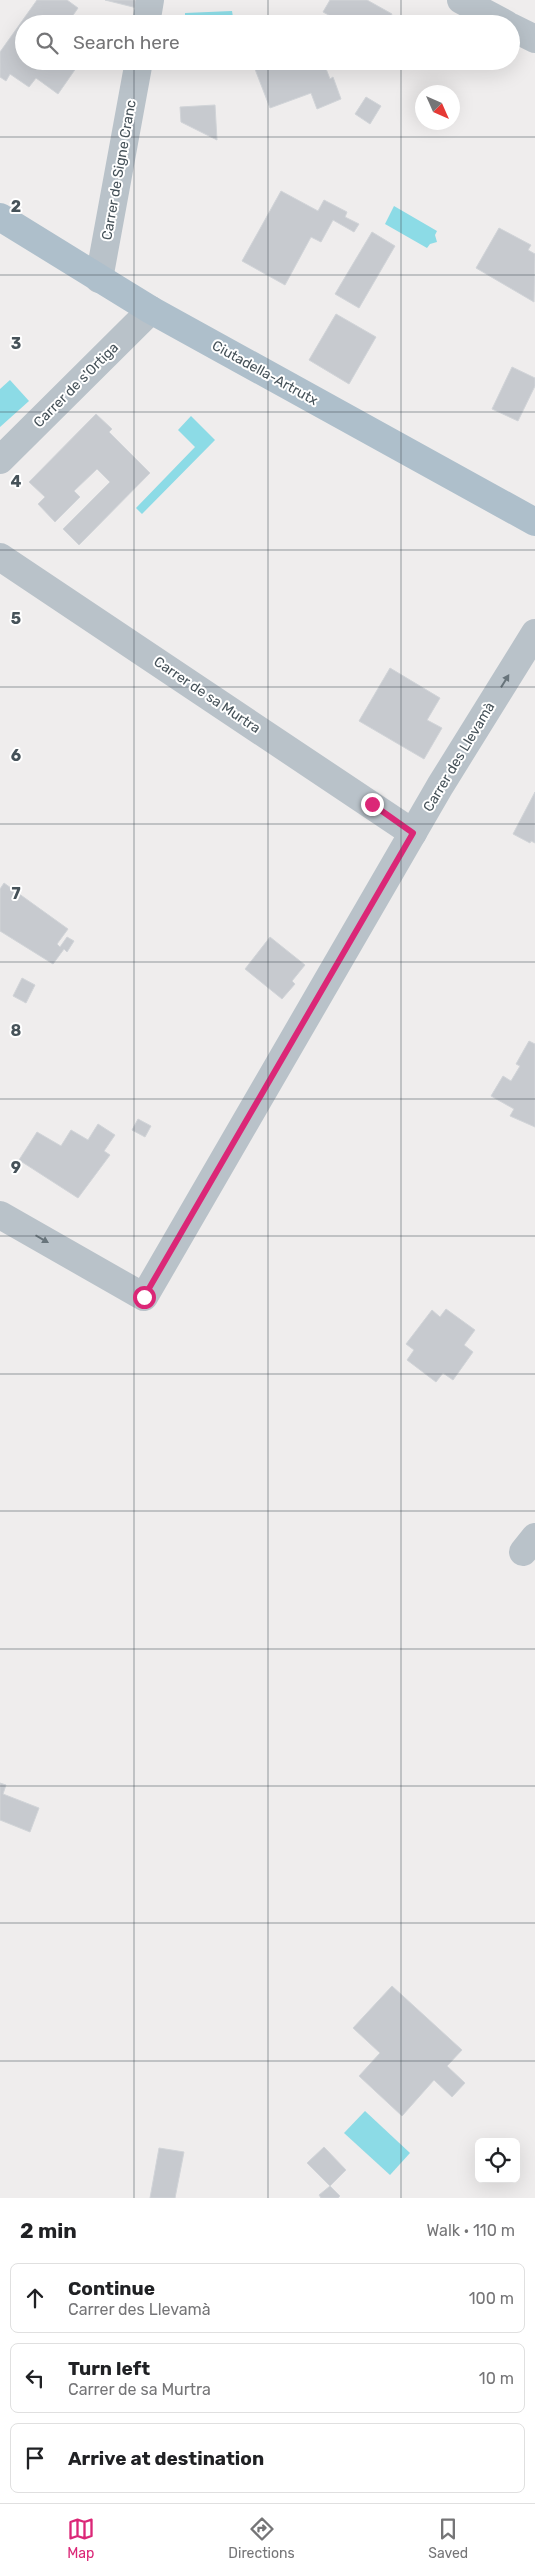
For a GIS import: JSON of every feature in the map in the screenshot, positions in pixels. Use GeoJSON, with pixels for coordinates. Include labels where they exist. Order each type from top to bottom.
{"type":"FeatureCollection","features":[{"type":"Feature","properties":{"kind":"main road","name":"Ciutadella-Artrutx"},"geometry":{"type":"LineString","coordinates":[[0,217],[151,310],[535,522]]}},
{"type":"Feature","properties":{"kind":"street"},"geometry":{"type":"LineString","coordinates":[[148,15],[150,0]]}},
{"type":"Feature","properties":{"kind":"street"},"geometry":{"type":"LineString","coordinates":[[461,0],[489,15]]}},
{"type":"Feature","properties":{"kind":"street"},"geometry":{"type":"LineString","coordinates":[[520,32],[535,40]]}},
{"type":"Feature","properties":{"kind":"street","name":"Carrer de Signe Cranc"},"geometry":{"type":"LineString","coordinates":[[99,279],[137,70]]}},
{"type":"Feature","properties":{"kind":"street","name":"Carrer de s'Ortiga"},"geometry":{"type":"LineString","coordinates":[[0,460],[151,310]]}},
{"type":"Feature","properties":{"kind":"street","name":"Carrer de sa Murtra"},"geometry":{"type":"LineString","coordinates":[[0,558],[413,833]]}},
{"type":"Feature","properties":{"kind":"street","name":"Carrer des Llevamà"},"geometry":{"type":"LineString","coordinates":[[0,1215],[144,1297],[413,833],[535,633]]}},
{"type":"Feature","properties":{"kind":"water"},"geometry":{"type":"Polygon","coordinates":[[[232,11],[233,15],[185,15],[185,13],[232,11]]]}},
{"type":"Feature","properties":{"kind":"water"},"geometry":{"type":"Polygon","coordinates":[[[394,206],[437,231],[435,235],[437,242],[430,244],[427,248],[385,224],[394,206]]]}},
{"type":"Feature","properties":{"kind":"water"},"geometry":{"type":"Polygon","coordinates":[[[10,380],[29,401],[0,427],[0,389],[10,380]]]}},
{"type":"Feature","properties":{"kind":"water"},"geometry":{"type":"Polygon","coordinates":[[[191,416],[215,440],[142,514],[136,508],[195,447],[178,430],[191,416]]]}},
{"type":"Feature","properties":{"kind":"water"},"geometry":{"type":"Polygon","coordinates":[[[365,2111],[410,2153],[390,2175],[344,2133],[365,2111]]]}},
{"type":"Feature","properties":{"kind":"building"},"geometry":{"type":"Polygon","coordinates":[[[37,0],[67,0],[78,8],[73,15],[26,15],[37,0]]]}},
{"type":"Feature","properties":{"kind":"building"},"geometry":{"type":"Polygon","coordinates":[[[105,0],[139,0],[137,8],[105,0]]]}},
{"type":"Feature","properties":{"kind":"building"},"geometry":{"type":"Polygon","coordinates":[[[330,0],[367,0],[392,14],[328,15],[323,12],[330,0]]]}},
{"type":"Feature","properties":{"kind":"building"},"geometry":{"type":"Polygon","coordinates":[[[15,31],[15,70],[75,70],[58,94],[36,78],[29,87],[10,74],[6,81],[0,77],[0,52],[15,31]]]}},
{"type":"Feature","properties":{"kind":"building"},"geometry":{"type":"Polygon","coordinates":[[[255,70],[326,70],[330,79],[333,77],[341,99],[317,109],[311,93],[270,108],[255,70]]]}},
{"type":"Feature","properties":{"kind":"building"},"geometry":{"type":"Polygon","coordinates":[[[366,97],[381,106],[370,124],[355,114],[366,97]]]}},
{"type":"Feature","properties":{"kind":"building"},"geometry":{"type":"Polygon","coordinates":[[[215,105],[217,140],[181,122],[180,107],[215,105]]]}},
{"type":"Feature","properties":{"kind":"building"},"geometry":{"type":"Polygon","coordinates":[[[281,191],[318,211],[324,200],[347,212],[345,217],[359,224],[354,232],[333,220],[321,242],[311,237],[285,285],[242,261],[281,191]]]}},
{"type":"Feature","properties":{"kind":"building"},"geometry":{"type":"Polygon","coordinates":[[[499,228],[531,245],[528,250],[535,254],[534,302],[476,268],[499,228]]]}},
{"type":"Feature","properties":{"kind":"building"},"geometry":{"type":"Polygon","coordinates":[[[372,232],[395,246],[359,308],[335,294],[372,232]]]}},
{"type":"Feature","properties":{"kind":"building"},"geometry":{"type":"Polygon","coordinates":[[[336,314],[376,337],[349,384],[309,360],[336,314]]]}},
{"type":"Feature","properties":{"kind":"building"},"geometry":{"type":"Polygon","coordinates":[[[512,367],[535,378],[535,386],[518,421],[492,409],[512,367]]]}},
{"type":"Feature","properties":{"kind":"building"},"geometry":{"type":"Polygon","coordinates":[[[96,414],[112,429],[109,432],[150,473],[79,545],[63,529],[110,482],[97,469],[74,491],[80,497],[55,522],[38,504],[45,497],[29,482],[96,414]]]}},
{"type":"Feature","properties":{"kind":"building"},"geometry":{"type":"Polygon","coordinates":[[[390,668],[440,698],[427,720],[442,728],[424,759],[359,721],[390,668]]]}},
{"type":"Feature","properties":{"kind":"building"},"geometry":{"type":"Polygon","coordinates":[[[535,792],[535,843],[531,841],[530,843],[513,834],[535,792]]]}},
{"type":"Feature","properties":{"kind":"building"},"geometry":{"type":"Polygon","coordinates":[[[4,883],[68,929],[57,944],[60,947],[67,937],[74,941],[67,952],[64,949],[53,964],[0,931],[0,889],[4,883]]]}},
{"type":"Feature","properties":{"kind":"building"},"geometry":{"type":"Polygon","coordinates":[[[270,937],[305,965],[292,981],[295,984],[282,999],[245,969],[270,937]]]}},
{"type":"Feature","properties":{"kind":"building"},"geometry":{"type":"Polygon","coordinates":[[[22,978],[35,985],[26,1003],[13,996],[22,978]]]}},
{"type":"Feature","properties":{"kind":"building"},"geometry":{"type":"Polygon","coordinates":[[[529,1041],[535,1044],[535,1127],[510,1116],[514,1109],[491,1096],[503,1076],[511,1081],[520,1066],[516,1064],[529,1041]]]}},
{"type":"Feature","properties":{"kind":"building"},"geometry":{"type":"Polygon","coordinates":[[[138,1119],[151,1126],[145,1137],[132,1130],[138,1119]]]}},
{"type":"Feature","properties":{"kind":"building"},"geometry":{"type":"Polygon","coordinates":[[[98,1124],[115,1135],[104,1151],[110,1155],[78,1198],[19,1160],[37,1132],[61,1146],[71,1130],[88,1140],[98,1124]]]}},
{"type":"Feature","properties":{"kind":"building"},"geometry":{"type":"Polygon","coordinates":[[[446,1309],[475,1330],[464,1345],[473,1352],[453,1380],[443,1373],[436,1382],[407,1360],[414,1350],[406,1344],[432,1310],[440,1317],[446,1309]]]}},
{"type":"Feature","properties":{"kind":"building"},"geometry":{"type":"Polygon","coordinates":[[[0,1783],[6,1785],[3,1794],[39,1808],[30,1832],[0,1820],[0,1783]]]}},
{"type":"Feature","properties":{"kind":"building"},"geometry":{"type":"Polygon","coordinates":[[[392,1986],[462,2050],[447,2066],[465,2083],[452,2097],[434,2080],[402,2116],[359,2076],[380,2053],[353,2028],[392,1986]]]}},
{"type":"Feature","properties":{"kind":"building"},"geometry":{"type":"Polygon","coordinates":[[[324,2147],[346,2170],[330,2186],[307,2163],[324,2147]]]}},
{"type":"Feature","properties":{"kind":"building"},"geometry":{"type":"Polygon","coordinates":[[[159,2148],[184,2152],[175,2198],[150,2198],[159,2148]]]}},
{"type":"Feature","properties":{"kind":"building"},"geometry":{"type":"Polygon","coordinates":[[[330,2186],[340,2196],[338,2198],[321,2198],[319,2195],[330,2186]]]}},
{"type":"Feature","properties":{"kind":"route"},"geometry":{"type":"LineString","coordinates":[[144,1297],[413,833],[372,804]]}}]}
